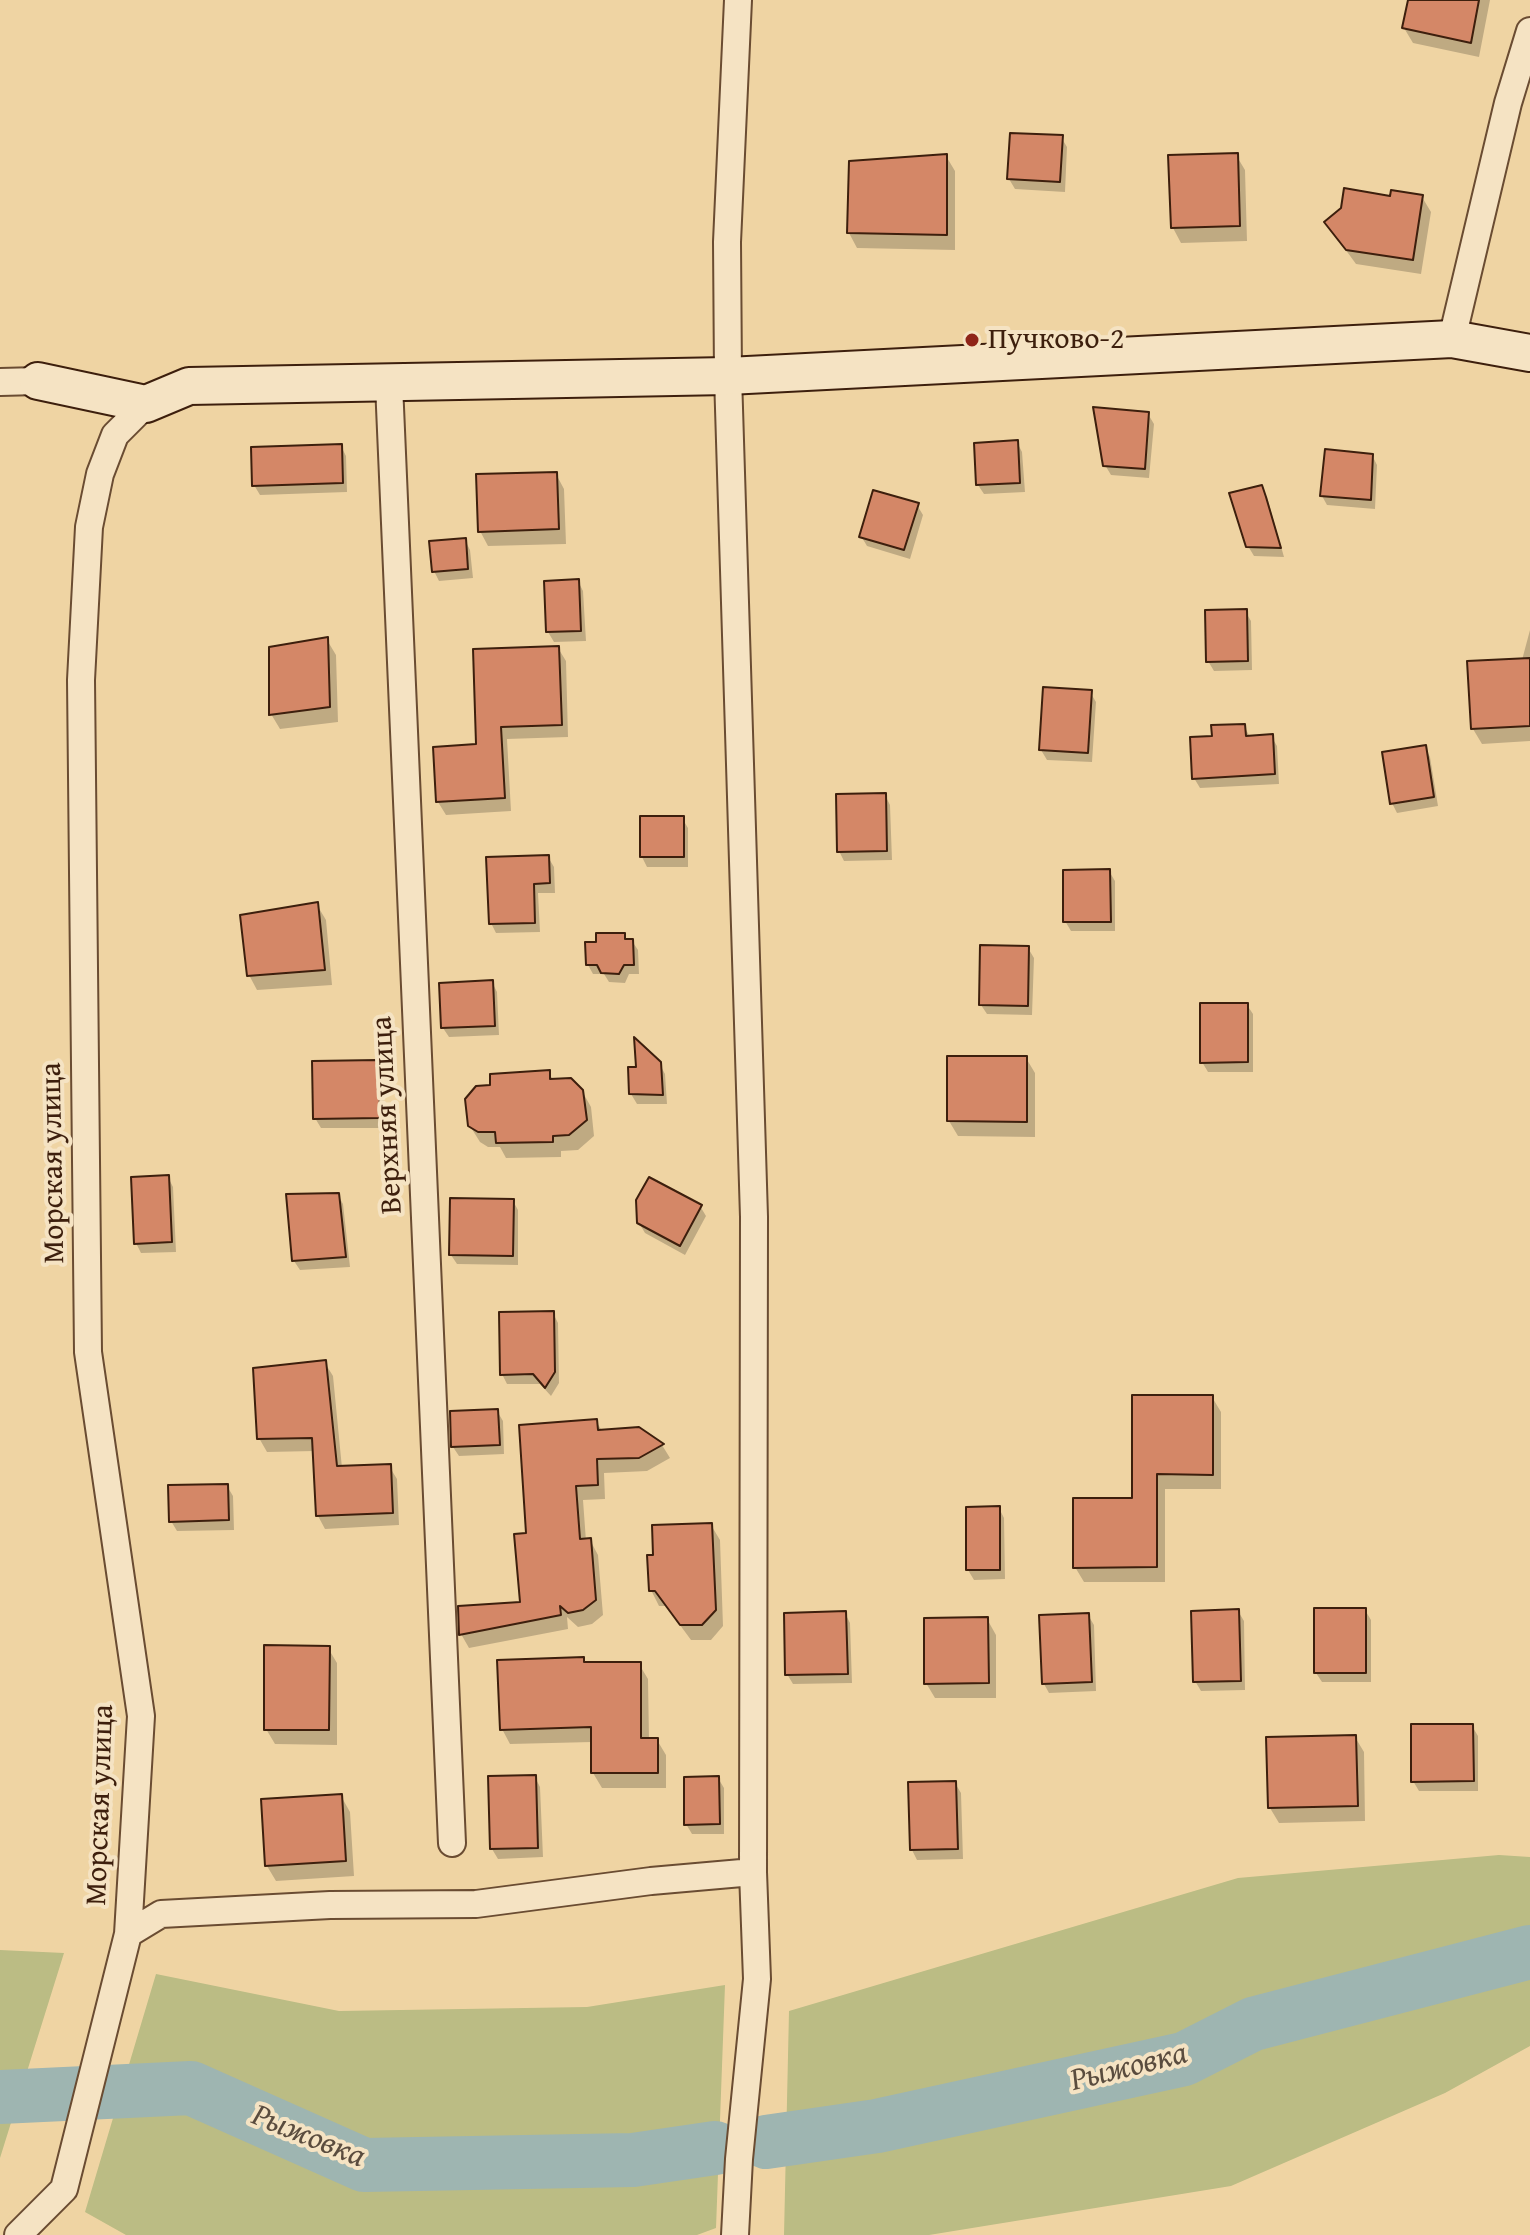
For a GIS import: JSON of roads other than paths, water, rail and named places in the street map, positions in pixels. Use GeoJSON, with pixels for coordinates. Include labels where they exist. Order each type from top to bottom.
{"type":"FeatureCollection","features":[{"type":"Feature","properties":{"kind":"street"},"geometry":{"type":"LineString","coordinates":[[735,2235],[739,2159],[757,1979],[753,1872],[754,1217],[728,376],[727,242],[738,0]]}},
{"type":"Feature","properties":{"kind":"street"},"geometry":{"type":"LineString","coordinates":[[1452,339],[1508,103],[1530,31]]}},
{"type":"Feature","properties":{"kind":"street"},"geometry":{"type":"LineString","coordinates":[[0,382],[38,381],[146,404],[189,386],[728,376],[1452,339],[1530,353]]}},
{"type":"Feature","properties":{"kind":"street","name":"Верхняя улица"},"geometry":{"type":"LineString","coordinates":[[389,384],[452,1843]]}},
{"type":"Feature","properties":{"kind":"street","name":"Морская улица"},"geometry":{"type":"LineString","coordinates":[[18,2235],[64,2189],[128,1934],[141,1716],[88,1352],[81,680],[89,527],[100,474],[115,435],[146,404]]}},
{"type":"Feature","properties":{"kind":"street"},"geometry":{"type":"LineString","coordinates":[[128,1934],[161,1914],[330,1905],[476,1904],[651,1881],[753,1872]]}},
{"type":"Feature","properties":{"kind":"waterway","name":"Рыжовка"},"geometry":{"type":"LineString","coordinates":[[766,2142],[877,2126],[1184,2059],[1253,2024],[1530,1952]]}},
{"type":"Feature","properties":{"kind":"waterway","name":"Рыжовка"},"geometry":{"type":"LineString","coordinates":[[0,2097],[191,2088],[364,2165],[633,2160],[715,2148]]}},
{"type":"Feature","properties":{"kind":"place","name":"Пучково-2"},"geometry":{"type":"Point","coordinates":[972,340]}}]}
